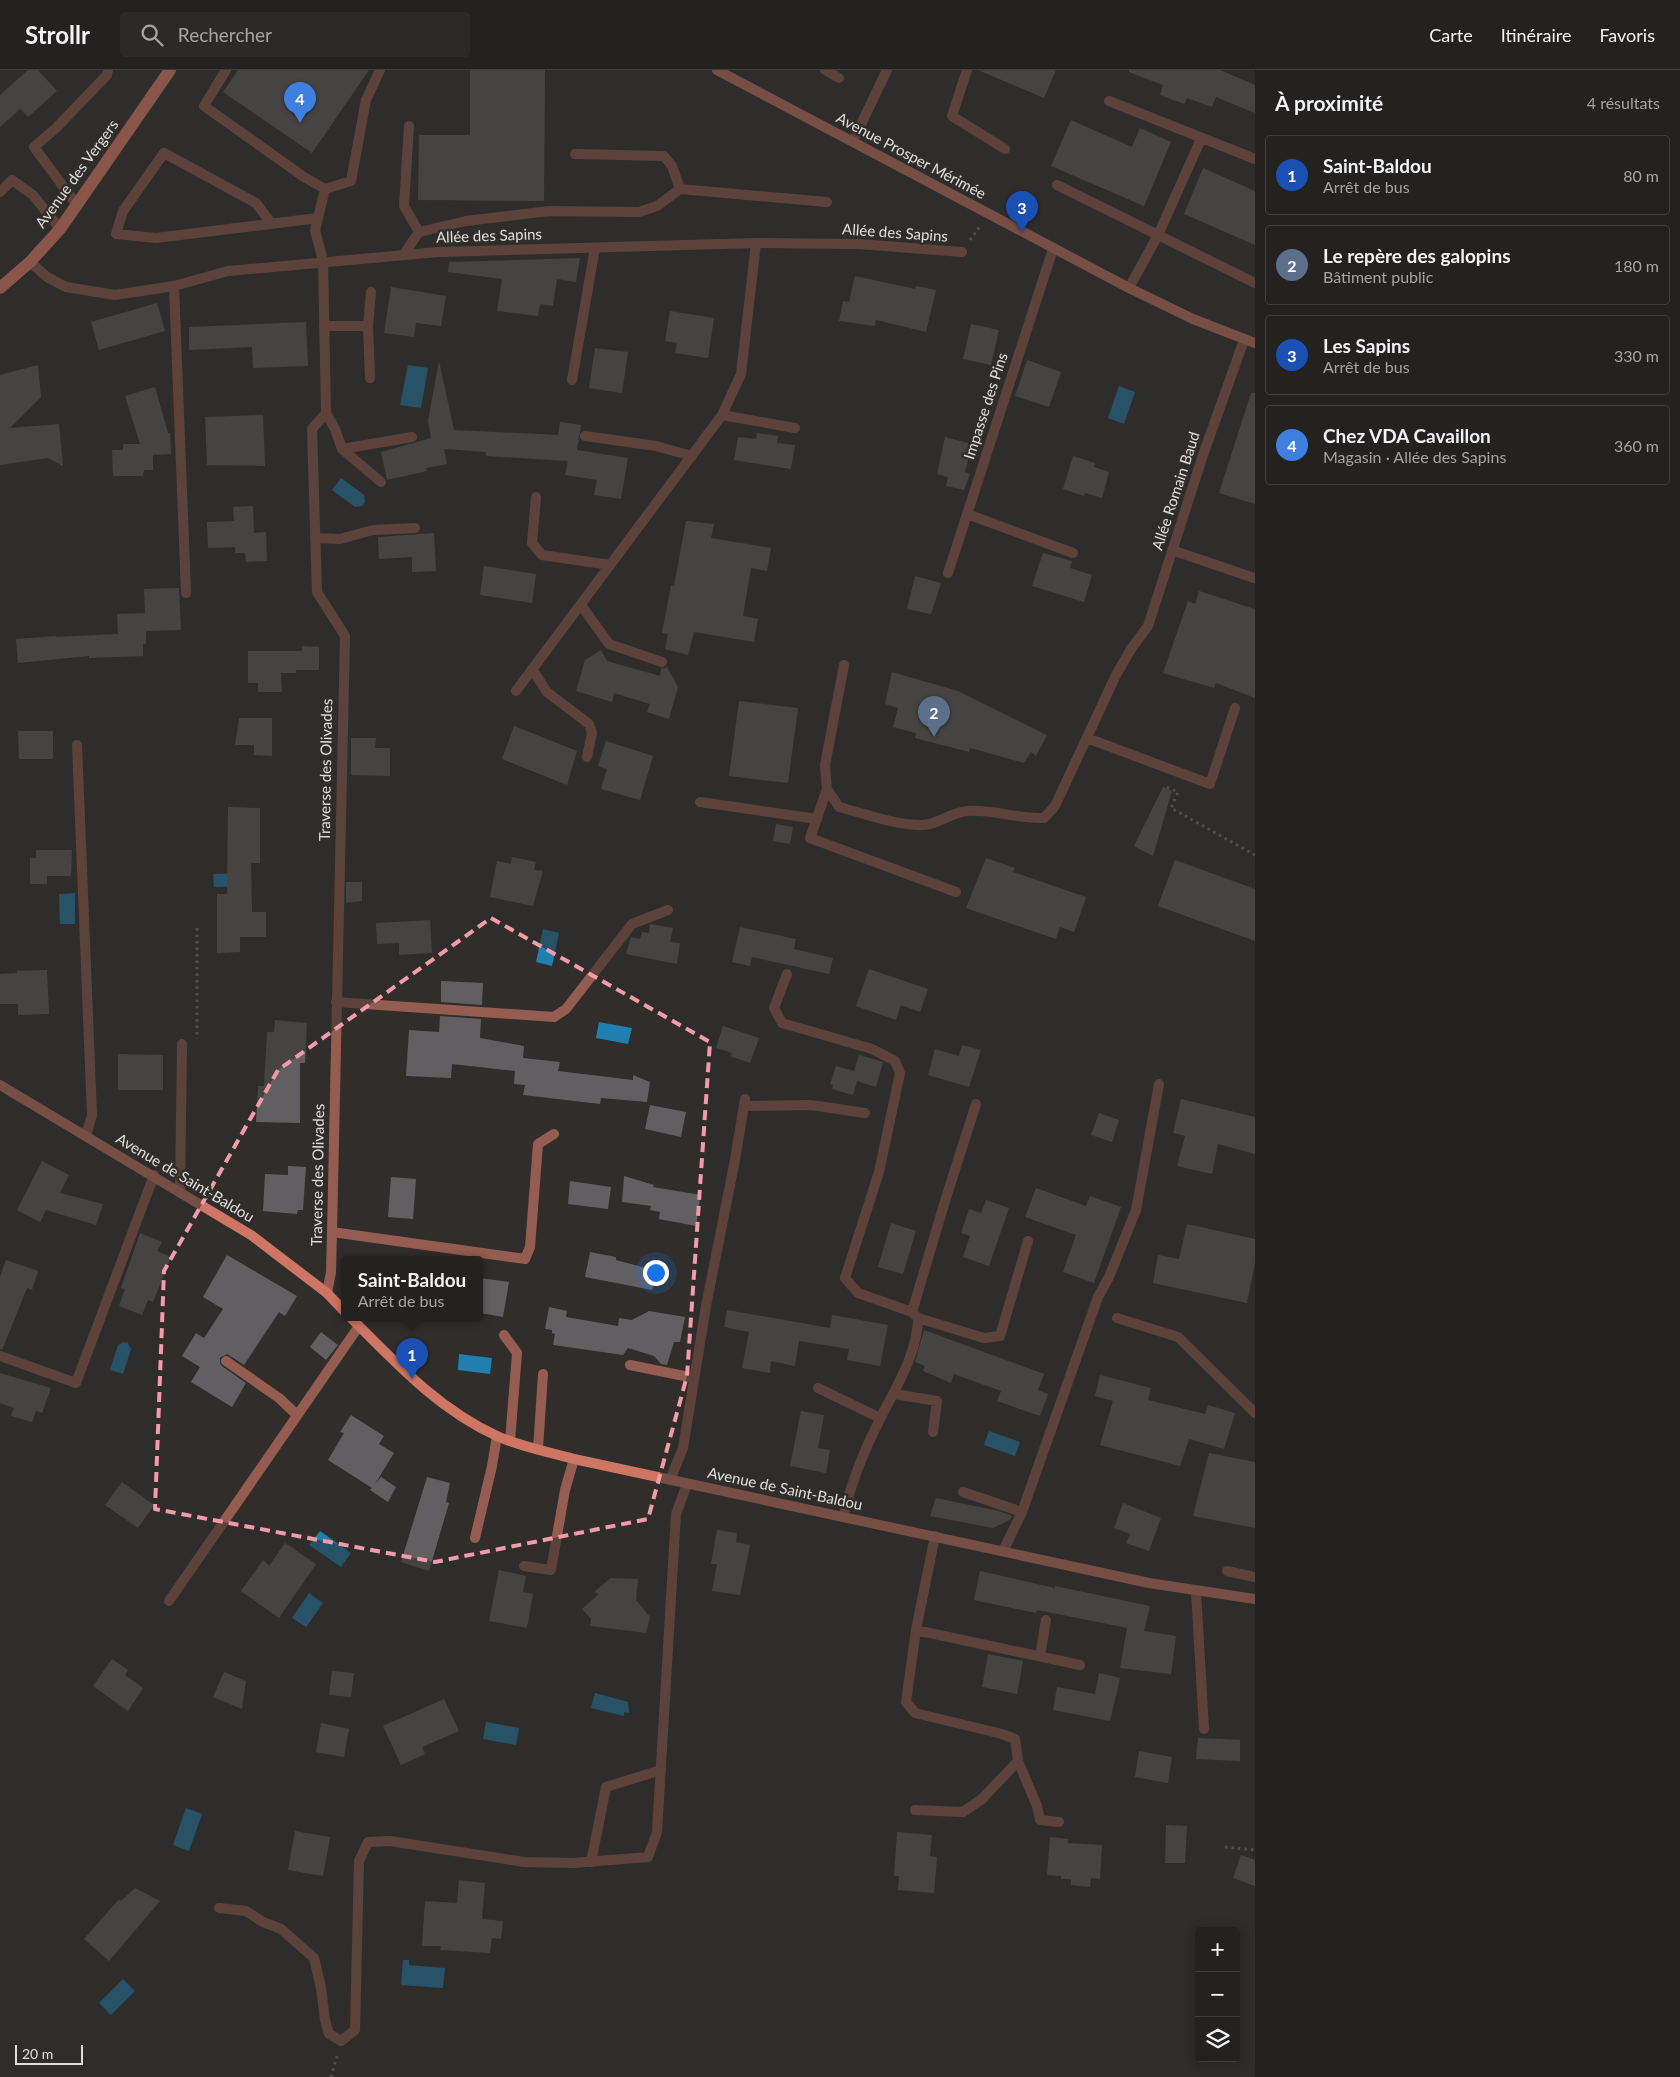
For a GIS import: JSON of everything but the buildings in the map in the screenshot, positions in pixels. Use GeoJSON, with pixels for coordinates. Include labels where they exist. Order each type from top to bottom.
{"type":"FeatureCollection","features":[{"type":"Feature","properties":{"kind":"main road","name":"Avenue des Vergers"},"geometry":{"type":"LineString","coordinates":[[0,288],[30,262],[60,229],[170,70]]}},
{"type":"Feature","properties":{"kind":"street"},"geometry":{"type":"LineString","coordinates":[[77,205],[34,148],[107,75],[108,70]]}},
{"type":"Feature","properties":{"kind":"street"},"geometry":{"type":"LineString","coordinates":[[226,70],[204,106],[304,177],[325,189],[351,181],[366,100],[380,70]]}},
{"type":"Feature","properties":{"kind":"street","name":"Avenue Prosper Mérimée"},"geometry":{"type":"LineString","coordinates":[[717,70],[1052,249],[1193,318],[1255,343]]}},
{"type":"Feature","properties":{"kind":"street"},"geometry":{"type":"LineString","coordinates":[[825,70],[839,78]]}},
{"type":"Feature","properties":{"kind":"street"},"geometry":{"type":"LineString","coordinates":[[853,141],[886,70]]}},
{"type":"Feature","properties":{"kind":"street"},"geometry":{"type":"LineString","coordinates":[[967,70],[952,116],[1005,149]]}},
{"type":"Feature","properties":{"kind":"street"},"geometry":{"type":"LineString","coordinates":[[1109,101],[1255,160]]}},
{"type":"Feature","properties":{"kind":"street"},"geometry":{"type":"LineString","coordinates":[[409,126],[404,206],[419,232]]}},
{"type":"Feature","properties":{"kind":"street"},"geometry":{"type":"LineString","coordinates":[[1129,288],[1158,235],[1201,139]]}},
{"type":"Feature","properties":{"kind":"street"},"geometry":{"type":"LineString","coordinates":[[271,223],[256,204],[164,153],[122,212],[116,234],[156,238],[318,218]]}},
{"type":"Feature","properties":{"kind":"street"},"geometry":{"type":"LineString","coordinates":[[575,154],[664,156],[672,166],[680,189]]}},
{"type":"Feature","properties":{"kind":"street"},"geometry":{"type":"LineString","coordinates":[[0,192],[12,180],[33,195],[60,229]]}},
{"type":"Feature","properties":{"kind":"street"},"geometry":{"type":"LineString","coordinates":[[1057,185],[1255,283]]}},
{"type":"Feature","properties":{"kind":"street"},"geometry":{"type":"LineString","coordinates":[[325,189],[316,230],[323,261],[326,413],[336,429],[342,449],[381,482]]}},
{"type":"Feature","properties":{"kind":"street"},"geometry":{"type":"LineString","coordinates":[[404,254],[419,232],[466,221],[549,211],[639,212],[657,206],[680,189],[827,202]]}},
{"type":"Feature","properties":{"kind":"street"},"geometry":{"type":"LineString","coordinates":[[516,691],[722,415],[740,374],[756,243]]}},
{"type":"Feature","properties":{"kind":"street","name":"Allée des Sapins"},"geometry":{"type":"LineString","coordinates":[[30,262],[47,277],[66,287],[115,295],[174,286],[228,271],[438,252],[756,243],[859,244],[962,252]]}},
{"type":"Feature","properties":{"kind":"street"},"geometry":{"type":"LineString","coordinates":[[572,380],[595,248]]}},
{"type":"Feature","properties":{"kind":"street","name":"Impasse des Pins"},"geometry":{"type":"LineString","coordinates":[[948,574],[1052,249]]}},
{"type":"Feature","properties":{"kind":"street"},"geometry":{"type":"LineString","coordinates":[[174,286],[186,593]]}},
{"type":"Feature","properties":{"kind":"street"},"geometry":{"type":"LineString","coordinates":[[370,378],[368,326],[372,292]]}},
{"type":"Feature","properties":{"kind":"street"},"geometry":{"type":"LineString","coordinates":[[324,326],[368,326]]}},
{"type":"Feature","properties":{"kind":"street","name":"Allée Romain Baud"},"geometry":{"type":"LineString","coordinates":[[828,789],[839,806],[899,823],[929,824],[965,811],[1027,819],[1044,818],[1055,806],[1116,675],[1131,649],[1148,626],[1244,340]]}},
{"type":"Feature","properties":{"kind":"street","name":"Traverse des Olivades"},"geometry":{"type":"LineString","coordinates":[[326,413],[312,429],[317,592],[345,636],[331,1272],[327,1293]]}},
{"type":"Feature","properties":{"kind":"street"},"geometry":{"type":"LineString","coordinates":[[722,415],[795,428]]}},
{"type":"Feature","properties":{"kind":"street"},"geometry":{"type":"LineString","coordinates":[[585,436],[656,446],[692,456]]}},
{"type":"Feature","properties":{"kind":"street"},"geometry":{"type":"LineString","coordinates":[[342,449],[412,437]]}},
{"type":"Feature","properties":{"kind":"street"},"geometry":{"type":"LineString","coordinates":[[536,497],[532,543],[542,555],[610,565]]}},
{"type":"Feature","properties":{"kind":"street"},"geometry":{"type":"LineString","coordinates":[[967,514],[1073,553]]}},
{"type":"Feature","properties":{"kind":"street"},"geometry":{"type":"LineString","coordinates":[[315,538],[340,539],[373,530],[414,528]]}},
{"type":"Feature","properties":{"kind":"street"},"geometry":{"type":"LineString","coordinates":[[1172,550],[1254,578]]}},
{"type":"Feature","properties":{"kind":"street"},"geometry":{"type":"LineString","coordinates":[[580,605],[609,644],[662,662]]}},
{"type":"Feature","properties":{"kind":"street"},"geometry":{"type":"LineString","coordinates":[[844,665],[825,764],[828,789],[810,838],[956,892]]}},
{"type":"Feature","properties":{"kind":"street"},"geometry":{"type":"LineString","coordinates":[[532,669],[547,692],[589,724],[592,733],[587,757]]}},
{"type":"Feature","properties":{"kind":"street"},"geometry":{"type":"LineString","coordinates":[[1087,738],[1210,784],[1235,708]]}},
{"type":"Feature","properties":{"kind":"street"},"geometry":{"type":"LineString","coordinates":[[77,745],[92,1115],[86,1136]]}},
{"type":"Feature","properties":{"kind":"street"},"geometry":{"type":"LineString","coordinates":[[700,802],[817,819]]}},
{"type":"Feature","properties":{"kind":"street"},"geometry":{"type":"LineString","coordinates":[[336,1002],[554,1017],[566,1009],[632,924],[668,910]]}},
{"type":"Feature","properties":{"kind":"street"},"geometry":{"type":"LineString","coordinates":[[787,974],[774,1008],[782,1023],[872,1049],[895,1061],[900,1072],[879,1172],[845,1278],[858,1293],[915,1315],[984,1338],[1000,1336],[1028,1241]]}},
{"type":"Feature","properties":{"kind":"street"},"geometry":{"type":"LineString","coordinates":[[180,1192],[182,1044]]}},
{"type":"Feature","properties":{"kind":"street"},"geometry":{"type":"LineString","coordinates":[[1003,1551],[1022,1512],[1098,1297],[1109,1278],[1136,1210],[1159,1084]]}},
{"type":"Feature","properties":{"kind":"street","name":"Avenue de Saint-Baldou"},"geometry":{"type":"LineString","coordinates":[[0,1085],[154,1175],[250,1235],[327,1293],[341,1308]]}},
{"type":"Feature","properties":{"kind":"street"},"geometry":{"type":"LineString","coordinates":[[670,1480],[683,1448],[744,1102],[811,1105],[865,1113]]}},
{"type":"Feature","properties":{"kind":"street"},"geometry":{"type":"LineString","coordinates":[[843,1517],[851,1484],[880,1418],[894,1394],[918,1333],[915,1315],[945,1201],[976,1104]]}},
{"type":"Feature","properties":{"kind":"street"},"geometry":{"type":"LineString","coordinates":[[332,1232],[525,1259],[530,1247],[538,1144],[554,1134]]}},
{"type":"Feature","properties":{"kind":"street"},"geometry":{"type":"LineString","coordinates":[[0,1356],[76,1383],[154,1175]]}},
{"type":"Feature","properties":{"kind":"street"},"geometry":{"type":"LineString","coordinates":[[1117,1318],[1178,1337],[1255,1412]]}},
{"type":"Feature","properties":{"kind":"street","name":"Avenue de Saint-Baldou"},"geometry":{"type":"LineString","coordinates":[[354,1321],[412,1379],[446,1408],[497,1436],[510,1441],[574,1459],[686,1484],[1196,1591],[1255,1599]]}},
{"type":"Feature","properties":{"kind":"street"},"geometry":{"type":"LineString","coordinates":[[169,1601],[359,1326]]}},
{"type":"Feature","properties":{"kind":"street"},"geometry":{"type":"LineString","coordinates":[[504,1334],[517,1353],[510,1441]]}},
{"type":"Feature","properties":{"kind":"street"},"geometry":{"type":"LineString","coordinates":[[226,1361],[279,1398],[297,1416]]}},
{"type":"Feature","properties":{"kind":"street"},"geometry":{"type":"LineString","coordinates":[[630,1365],[694,1378]]}},
{"type":"Feature","properties":{"kind":"street"},"geometry":{"type":"LineString","coordinates":[[538,1449],[543,1374]]}},
{"type":"Feature","properties":{"kind":"street"},"geometry":{"type":"LineString","coordinates":[[818,1388],[880,1418]]}},
{"type":"Feature","properties":{"kind":"street"},"geometry":{"type":"LineString","coordinates":[[894,1394],[937,1401],[933,1432]]}},
{"type":"Feature","properties":{"kind":"street"},"geometry":{"type":"LineString","coordinates":[[475,1538],[497,1436]]}},
{"type":"Feature","properties":{"kind":"street"},"geometry":{"type":"LineString","coordinates":[[524,1566],[551,1570],[565,1490],[574,1459]]}},
{"type":"Feature","properties":{"kind":"street"},"geometry":{"type":"LineString","coordinates":[[219,1908],[246,1911],[263,1922],[281,1929],[314,1958],[322,1988],[325,2020],[329,2034],[341,2041],[355,2030],[359,1861],[368,1842],[390,1841],[524,1862],[591,1862],[648,1857],[657,1832],[676,1514],[686,1484]]}},
{"type":"Feature","properties":{"kind":"street"},"geometry":{"type":"LineString","coordinates":[[963,1492],[1022,1512]]}},
{"type":"Feature","properties":{"kind":"street"},"geometry":{"type":"LineString","coordinates":[[935,1536],[916,1630],[906,1702],[915,1713],[1002,1734],[1015,1739],[1018,1761],[1037,1806],[1040,1820],[1059,1822]]}},
{"type":"Feature","properties":{"kind":"street"},"geometry":{"type":"LineString","coordinates":[[1227,1571],[1255,1577]]}},
{"type":"Feature","properties":{"kind":"street"},"geometry":{"type":"LineString","coordinates":[[1196,1591],[1204,1729]]}},
{"type":"Feature","properties":{"kind":"street"},"geometry":{"type":"LineString","coordinates":[[1040,1656],[1046,1620]]}},
{"type":"Feature","properties":{"kind":"street"},"geometry":{"type":"LineString","coordinates":[[916,1630],[1080,1665]]}},
{"type":"Feature","properties":{"kind":"street"},"geometry":{"type":"LineString","coordinates":[[915,1810],[963,1812],[982,1799],[1018,1761]]}},
{"type":"Feature","properties":{"kind":"street"},"geometry":{"type":"LineString","coordinates":[[591,1862],[606,1787],[661,1770]]}},
{"type":"Feature","properties":{"kind":"path"},"geometry":{"type":"LineString","coordinates":[[962,252],[988,214]]}},
{"type":"Feature","properties":{"kind":"path"},"geometry":{"type":"LineString","coordinates":[[1162,785],[1178,792],[1171,808],[1255,856]]}},
{"type":"Feature","properties":{"kind":"path"},"geometry":{"type":"LineString","coordinates":[[1226,1847],[1255,1850]]}},
{"type":"Feature","properties":{"kind":"path"},"geometry":{"type":"LineString","coordinates":[[331,2077],[341,2041]]}},
{"type":"Feature","properties":{"kind":"highlighted area"},"geometry":{"type":"Polygon","coordinates":[[[491,918],[710,1042],[687,1376],[648,1519],[435,1562],[155,1509],[164,1271],[278,1070],[491,918]]]}},
{"type":"Feature","properties":{"kind":"water"},"geometry":{"type":"Polygon","coordinates":[[[408,365],[428,368],[421,408],[400,405],[408,365]]]}},
{"type":"Feature","properties":{"kind":"water"},"geometry":{"type":"Polygon","coordinates":[[[1119,386],[1135,392],[1124,424],[1108,418],[1119,386]]]}},
{"type":"Feature","properties":{"kind":"water"},"geometry":{"type":"Polygon","coordinates":[[[341,478],[364,495],[365,502],[362,506],[355,507],[332,490],[341,478]]]}},
{"type":"Feature","properties":{"kind":"water"},"geometry":{"type":"Polygon","coordinates":[[[243,873],[244,886],[214,887],[213,874],[243,873]]]}},
{"type":"Feature","properties":{"kind":"water"},"geometry":{"type":"Polygon","coordinates":[[[75,893],[75,924],[60,924],[59,894],[75,893]]]}},
{"type":"Feature","properties":{"kind":"water"},"geometry":{"type":"Polygon","coordinates":[[[543,929],[559,933],[552,966],[536,962],[543,929]]]}},
{"type":"Feature","properties":{"kind":"water"},"geometry":{"type":"Polygon","coordinates":[[[599,1022],[632,1028],[628,1044],[596,1038],[599,1022]]]}},
{"type":"Feature","properties":{"kind":"water"},"geometry":{"type":"Polygon","coordinates":[[[123,1342],[128,1343],[131,1349],[123,1374],[110,1370],[118,1345],[123,1342]]]}},
{"type":"Feature","properties":{"kind":"water"},"geometry":{"type":"Polygon","coordinates":[[[459,1354],[492,1358],[490,1374],[458,1370],[459,1354]]]}},
{"type":"Feature","properties":{"kind":"water"},"geometry":{"type":"Polygon","coordinates":[[[989,1431],[1020,1442],[1015,1456],[984,1445],[989,1431]]]}},
{"type":"Feature","properties":{"kind":"water"},"geometry":{"type":"Polygon","coordinates":[[[320,1531],[351,1553],[341,1567],[309,1545],[320,1531]]]}},
{"type":"Feature","properties":{"kind":"water"},"geometry":{"type":"Polygon","coordinates":[[[309,1593],[323,1603],[306,1627],[292,1618],[309,1593]]]}},
{"type":"Feature","properties":{"kind":"water"},"geometry":{"type":"Polygon","coordinates":[[[595,1693],[628,1702],[629,1713],[624,1712],[624,1716],[591,1708],[595,1693]]]}},
{"type":"Feature","properties":{"kind":"water"},"geometry":{"type":"Polygon","coordinates":[[[486,1722],[519,1728],[516,1745],[483,1739],[486,1722]]]}},
{"type":"Feature","properties":{"kind":"water"},"geometry":{"type":"Polygon","coordinates":[[[186,1808],[202,1814],[189,1851],[173,1845],[186,1808]]]}},
{"type":"Feature","properties":{"kind":"water"},"geometry":{"type":"Polygon","coordinates":[[[403,1960],[409,1960],[409,1965],[445,1968],[443,1988],[401,1985],[403,1960]]]}},
{"type":"Feature","properties":{"kind":"water"},"geometry":{"type":"Polygon","coordinates":[[[123,1979],[135,1991],[111,2015],[99,2003],[123,1979]]]}},
{"type":"Feature","properties":{"kind":"place","name":"Chez VDA Cavaillon"},"geometry":{"type":"Point","coordinates":[300,123]}},
{"type":"Feature","properties":{"kind":"place","name":"Les Sapins"},"geometry":{"type":"Point","coordinates":[1022,232]}},
{"type":"Feature","properties":{"kind":"place","name":"Le repère des galopins"},"geometry":{"type":"Point","coordinates":[934,737]}},
{"type":"Feature","properties":{"kind":"place","name":"Saint-Baldou"},"geometry":{"type":"Point","coordinates":[412,1379]}}]}
